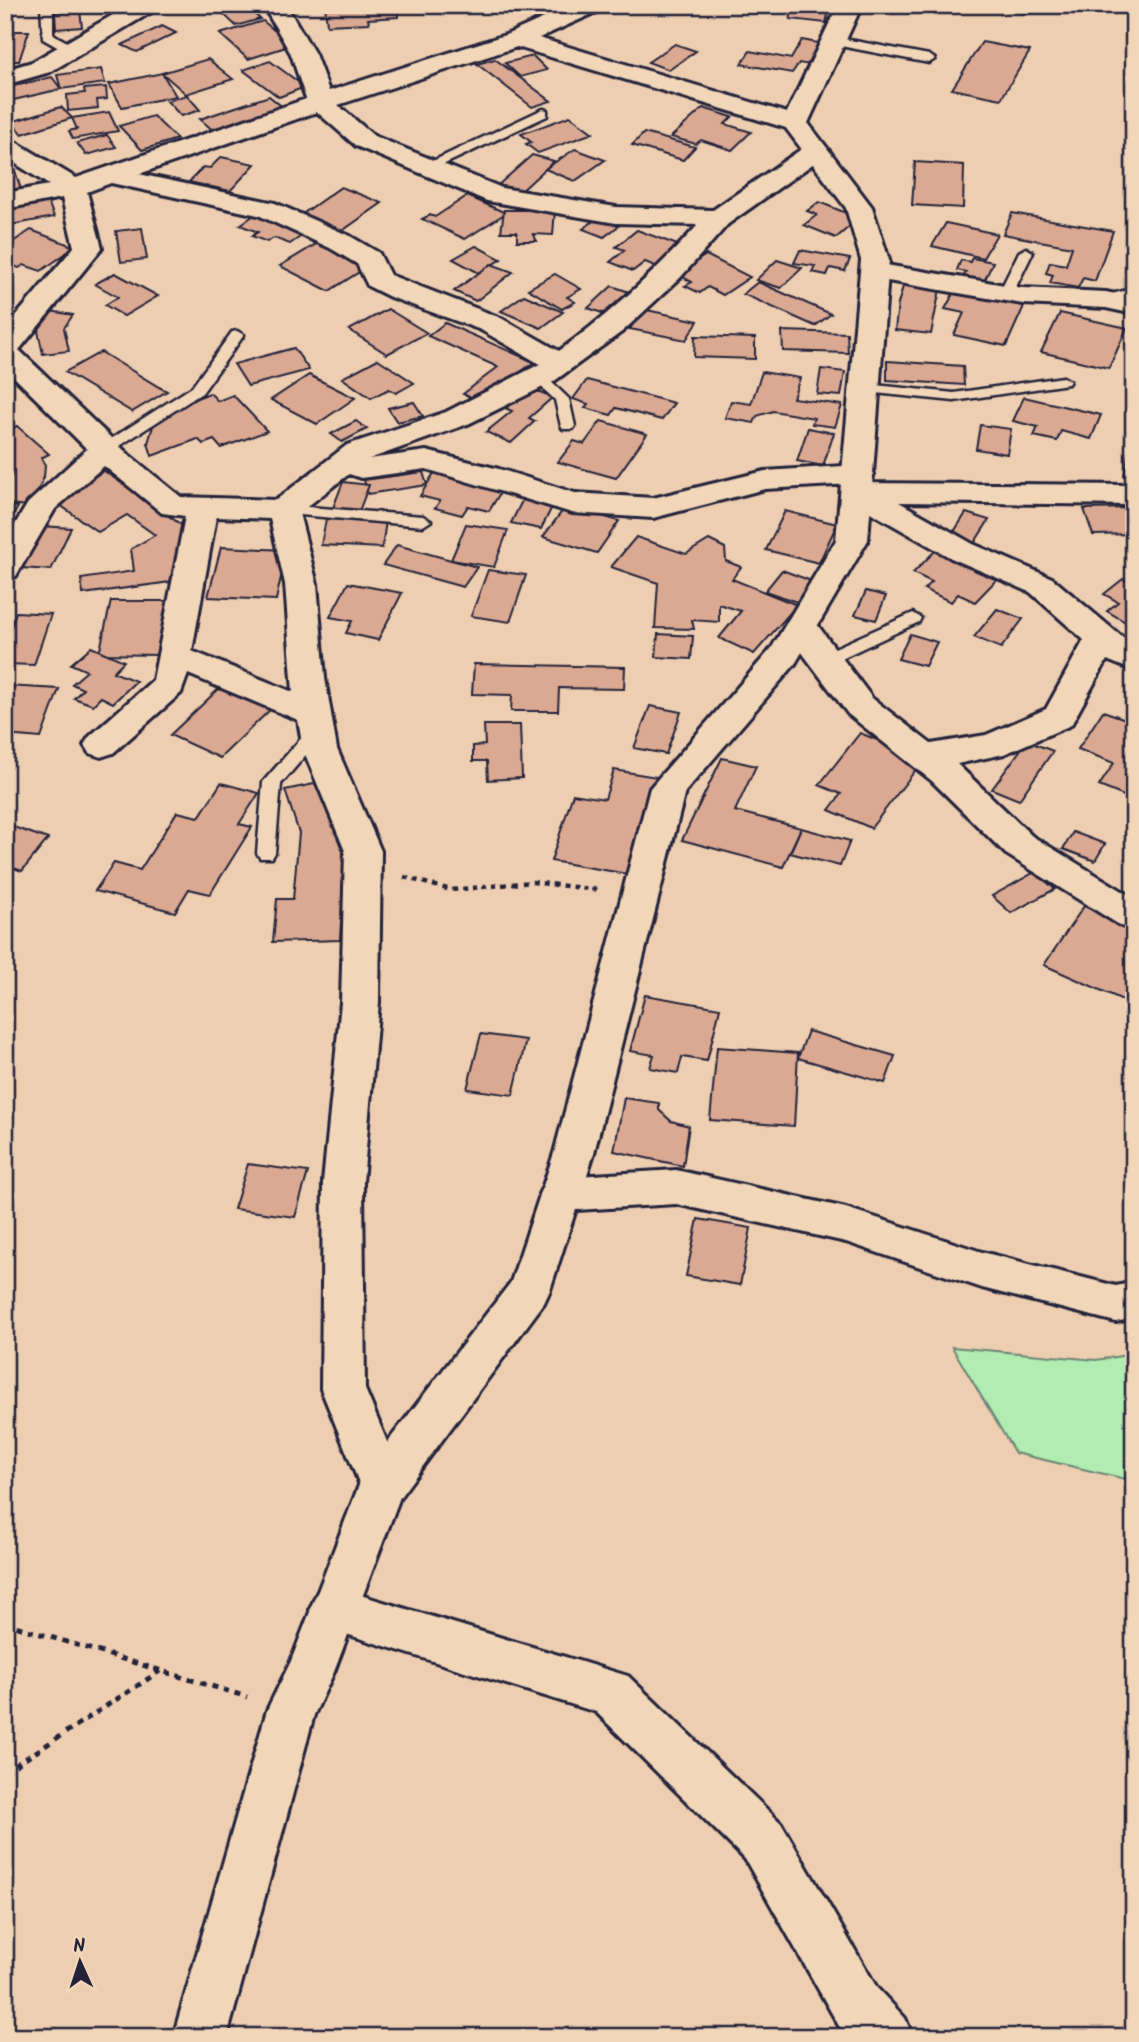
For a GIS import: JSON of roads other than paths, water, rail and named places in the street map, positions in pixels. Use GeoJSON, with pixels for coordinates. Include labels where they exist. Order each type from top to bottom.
{"type":"FeatureCollection","features":[{"type":"Feature","properties":{"kind":"street"},"geometry":{"type":"LineString","coordinates":[[5,78],[41,67],[147,5]]}},
{"type":"Feature","properties":{"kind":"street"},"geometry":{"type":"LineString","coordinates":[[5,201],[73,188],[111,176],[320,102],[517,39],[593,5]]}},
{"type":"Feature","properties":{"kind":"street"},"geometry":{"type":"LineString","coordinates":[[328,474],[426,460],[472,443],[550,371],[622,316],[670,272],[719,218],[805,137],[834,41],[850,5]]}},
{"type":"Feature","properties":{"kind":"street"},"geometry":{"type":"LineString","coordinates":[[276,7],[303,54],[320,102],[365,141],[496,195],[616,215],[719,218]]}},
{"type":"Feature","properties":{"kind":"street"},"geometry":{"type":"LineString","coordinates":[[200,2037],[291,1710],[310,1672],[382,1485],[528,1290],[574,1153],[668,788],[783,656],[852,540],[875,260],[859,207],[805,137],[517,39]]}},
{"type":"Feature","properties":{"kind":"street"},"geometry":{"type":"LineString","coordinates":[[5,146],[73,188],[88,248],[5,350],[104,449],[173,506],[283,510],[358,452],[472,443],[572,503],[653,508],[765,480],[1134,495]]}},
{"type":"Feature","properties":{"kind":"street"},"geometry":{"type":"LineString","coordinates":[[111,176],[266,209],[340,242],[369,260],[378,279],[389,285],[491,324],[550,371]]}},
{"type":"Feature","properties":{"kind":"street"},"geometry":{"type":"LineString","coordinates":[[874,271],[1006,293],[1106,300],[1134,306]]}},
{"type":"Feature","properties":{"kind":"street"},"geometry":{"type":"LineString","coordinates":[[5,569],[43,503],[104,449]]}},
{"type":"Feature","properties":{"kind":"street"},"geometry":{"type":"LineString","coordinates":[[858,483],[962,551],[1041,585],[1122,655],[1134,660]]}},
{"type":"Feature","properties":{"kind":"street"},"geometry":{"type":"LineString","coordinates":[[101,745],[169,685],[202,507]]}},
{"type":"Feature","properties":{"kind":"street"},"geometry":{"type":"LineString","coordinates":[[283,510],[301,584],[307,678],[320,748],[363,850],[360,1002],[343,1181],[343,1389],[382,1485]]}},
{"type":"Feature","properties":{"kind":"street"},"geometry":{"type":"LineString","coordinates":[[801,627],[860,706],[944,772],[1019,845],[1134,916]]}},
{"type":"Feature","properties":{"kind":"street"},"geometry":{"type":"LineString","coordinates":[[924,757],[992,746],[1059,717],[1102,638]]}},
{"type":"Feature","properties":{"kind":"street"},"geometry":{"type":"LineString","coordinates":[[174,656],[315,722]]}},
{"type":"Feature","properties":{"kind":"street"},"geometry":{"type":"LineString","coordinates":[[560,1194],[676,1187],[846,1225],[982,1270],[1116,1304],[1134,1300]]}},
{"type":"Feature","properties":{"kind":"street"},"geometry":{"type":"LineString","coordinates":[[334,1609],[611,1693],[763,1841],[858,2007],[886,2037]]}},
{"type":"Feature","properties":{"kind":"lane"},"geometry":{"type":"LineString","coordinates":[[47,5],[47,36],[70,49]]}},
{"type":"Feature","properties":{"kind":"lane"},"geometry":{"type":"LineString","coordinates":[[834,41],[929,60]]}},
{"type":"Feature","properties":{"kind":"lane"},"geometry":{"type":"LineString","coordinates":[[427,167],[543,113]]}},
{"type":"Feature","properties":{"kind":"lane"},"geometry":{"type":"LineString","coordinates":[[1006,293],[1026,252]]}},
{"type":"Feature","properties":{"kind":"lane"},"geometry":{"type":"LineString","coordinates":[[1106,300],[1134,292]]}},
{"type":"Feature","properties":{"kind":"lane"},"geometry":{"type":"LineString","coordinates":[[104,449],[197,390],[237,335]]}},
{"type":"Feature","properties":{"kind":"lane"},"geometry":{"type":"LineString","coordinates":[[550,371],[562,399],[568,426]]}},
{"type":"Feature","properties":{"kind":"lane"},"geometry":{"type":"LineString","coordinates":[[865,388],[954,397],[1062,381]]}},
{"type":"Feature","properties":{"kind":"lane"},"geometry":{"type":"LineString","coordinates":[[283,510],[423,521]]}},
{"type":"Feature","properties":{"kind":"lane"},"geometry":{"type":"LineString","coordinates":[[825,659],[914,618]]}},
{"type":"Feature","properties":{"kind":"lane"},"geometry":{"type":"LineString","coordinates":[[266,853],[272,782],[315,722]]}}]}
